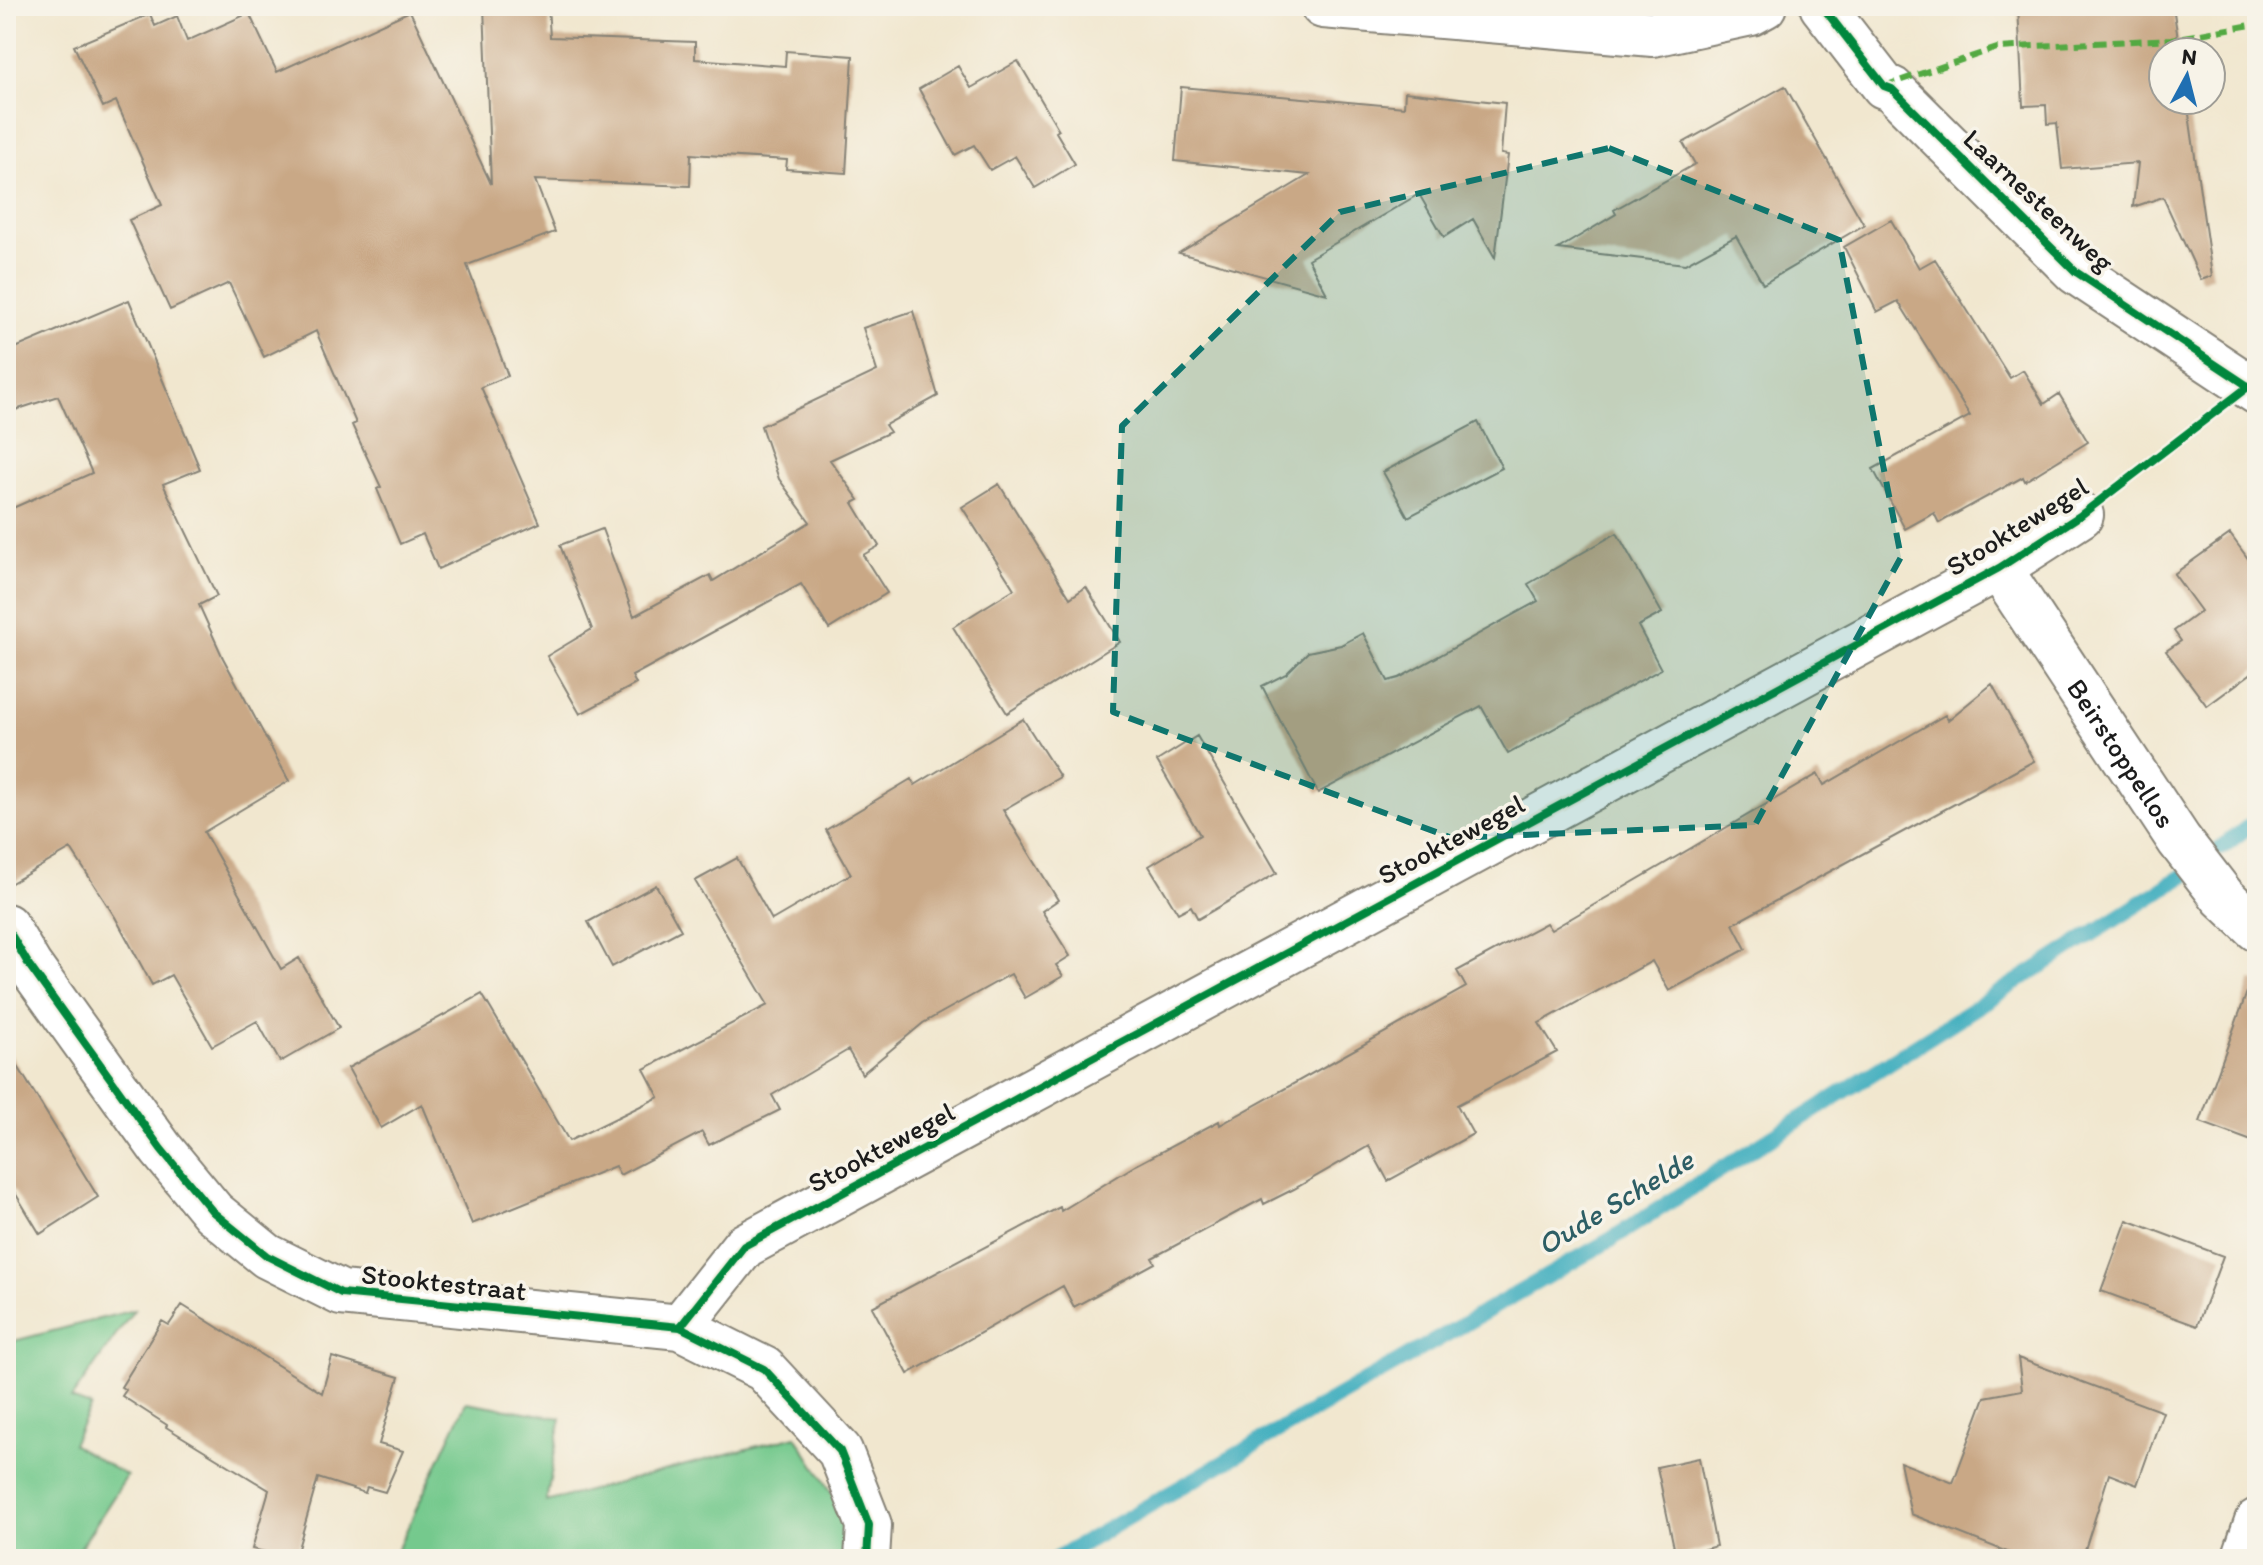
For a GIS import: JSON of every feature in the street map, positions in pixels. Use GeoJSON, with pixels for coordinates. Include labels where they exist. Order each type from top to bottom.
{"type":"FeatureCollection","features":[{"type":"Feature","properties":{"kind":"street"},"geometry":{"type":"LineString","coordinates":[[1323,6],[1653,34],[1751,13],[1764,6]]}},
{"type":"Feature","properties":{"kind":"street","name":"Laarnesteenweg"},"geometry":{"type":"LineString","coordinates":[[1822,6],[1884,86],[1892,89],[2076,272],[2257,392]]}},
{"type":"Feature","properties":{"kind":"street","name":"Stooktewegel"},"geometry":{"type":"LineString","coordinates":[[680,1327],[744,1246],[1999,568],[2081,515]]}},
{"type":"Feature","properties":{"kind":"street","name":"Beirstoppellos"},"geometry":{"type":"LineString","coordinates":[[1999,568],[2179,840],[2223,897],[2257,929]]}},
{"type":"Feature","properties":{"kind":"street","name":"Stooktestraat"},"geometry":{"type":"LineString","coordinates":[[6,926],[29,965],[161,1149],[213,1212],[267,1256],[341,1293],[680,1327],[764,1369],[840,1451],[869,1525],[867,1559]]}},
{"type":"Feature","properties":{"kind":"street"},"geometry":{"type":"LineString","coordinates":[[2244,1559],[2257,1521]]}},
{"type":"Feature","properties":{"kind":"highlighted area"},"geometry":{"type":"Polygon","coordinates":[[[1609,148],[1839,240],[1901,557],[1755,825],[1452,838],[1113,712],[1122,426],[1340,212],[1609,148]]]}},
{"type":"Feature","properties":{"kind":"green space"},"geometry":{"type":"Polygon","coordinates":[[[134,1310],[71,1399],[91,1406],[72,1444],[127,1476],[73,1559],[6,1559],[6,1343],[134,1310]]]}},
{"type":"Feature","properties":{"kind":"green space"},"geometry":{"type":"Polygon","coordinates":[[[466,1402],[561,1418],[546,1502],[796,1436],[839,1504],[851,1559],[393,1559],[466,1402]]]}},
{"type":"Feature","properties":{"kind":"building"},"geometry":{"type":"Polygon","coordinates":[[[484,6],[548,6],[550,37],[695,42],[695,59],[785,66],[786,51],[853,56],[846,173],[786,169],[787,160],[691,154],[690,186],[535,180],[555,232],[467,265],[508,376],[481,387],[540,523],[438,569],[423,534],[400,544],[377,489],[381,487],[352,425],[356,423],[316,331],[264,357],[229,283],[170,310],[129,220],[162,205],[116,101],[103,107],[74,46],[150,14],[155,26],[177,16],[187,41],[249,13],[277,72],[410,11],[491,184],[484,6]]]}},
{"type":"Feature","properties":{"kind":"building"},"geometry":{"type":"Polygon","coordinates":[[[2018,6],[2173,6],[2178,36],[2147,36],[2147,116],[2189,116],[2212,276],[2201,280],[2163,197],[2133,207],[2138,163],[2062,169],[2057,123],[2047,124],[2046,105],[2023,106],[2018,6]]]}},
{"type":"Feature","properties":{"kind":"building"},"geometry":{"type":"Polygon","coordinates":[[[1018,61],[1059,130],[1056,132],[1075,164],[1035,188],[1015,156],[990,170],[974,145],[955,155],[919,89],[958,66],[971,88],[1018,61]]]}},
{"type":"Feature","properties":{"kind":"building"},"geometry":{"type":"Polygon","coordinates":[[[1785,86],[1864,225],[1763,284],[1736,236],[1685,264],[1558,249],[1616,214],[1614,210],[1695,164],[1683,143],[1785,86]]]}},
{"type":"Feature","properties":{"kind":"building"},"geometry":{"type":"Polygon","coordinates":[[[1181,87],[1404,107],[1405,92],[1505,103],[1501,154],[1508,155],[1495,258],[1473,219],[1444,237],[1419,194],[1308,259],[1327,294],[1179,253],[1309,175],[1175,161],[1181,87]]]}},
{"type":"Feature","properties":{"kind":"building"},"geometry":{"type":"Polygon","coordinates":[[[1891,220],[1919,268],[1935,259],[2010,378],[2023,370],[2044,404],[2059,394],[2088,442],[2025,481],[2023,477],[1939,523],[1934,513],[1905,529],[1873,469],[1970,416],[1898,301],[1877,312],[1844,247],[1891,220]]]}},
{"type":"Feature","properties":{"kind":"building"},"geometry":{"type":"Polygon","coordinates":[[[129,300],[200,469],[163,484],[217,596],[199,605],[223,658],[289,781],[204,832],[281,969],[299,958],[339,1028],[280,1062],[257,1021],[212,1046],[171,975],[152,985],[115,917],[71,849],[6,886],[6,511],[92,473],[58,396],[6,413],[6,352],[129,300]]]}},
{"type":"Feature","properties":{"kind":"building"},"geometry":{"type":"Polygon","coordinates":[[[913,311],[938,396],[885,425],[890,432],[830,460],[859,500],[853,503],[879,546],[863,555],[887,593],[829,629],[801,584],[632,676],[636,684],[580,714],[547,656],[592,629],[560,545],[602,529],[634,616],[710,575],[713,581],[810,522],[779,479],[761,426],[877,371],[863,328],[913,311]]]}},
{"type":"Feature","properties":{"kind":"building"},"geometry":{"type":"Polygon","coordinates":[[[1478,422],[1502,468],[1408,517],[1383,472],[1478,422]]]}},
{"type":"Feature","properties":{"kind":"building"},"geometry":{"type":"Polygon","coordinates":[[[999,484],[1070,598],[1086,587],[1120,642],[1007,713],[953,627],[1014,589],[962,507],[999,484]]]}},
{"type":"Feature","properties":{"kind":"building"},"geometry":{"type":"Polygon","coordinates":[[[1617,533],[1662,613],[1638,626],[1661,669],[1508,754],[1481,706],[1318,793],[1262,686],[1286,674],[1308,652],[1341,645],[1363,633],[1388,681],[1399,678],[1538,601],[1528,584],[1617,533]]]}},
{"type":"Feature","properties":{"kind":"building"},"geometry":{"type":"Polygon","coordinates":[[[2230,534],[2257,571],[2257,669],[2207,706],[2166,651],[2181,641],[2174,631],[2201,611],[2174,574],[2230,534]]]}},
{"type":"Feature","properties":{"kind":"building"},"geometry":{"type":"Polygon","coordinates":[[[1992,684],[2034,761],[1733,924],[1746,949],[1669,991],[1652,961],[1539,1023],[1557,1052],[1457,1105],[1473,1134],[1388,1181],[1369,1146],[1294,1189],[1264,1204],[1262,1199],[1152,1258],[1155,1263],[1074,1307],[1063,1286],[908,1374],[872,1307],[1060,1207],[1061,1211],[1136,1165],[1219,1121],[1220,1125],[1466,987],[1457,971],[1546,923],[1551,930],[1818,774],[1824,785],[1945,715],[1948,720],[1992,684]]]}},
{"type":"Feature","properties":{"kind":"building"},"geometry":{"type":"Polygon","coordinates":[[[1023,719],[1060,777],[1003,810],[1058,900],[1042,911],[1070,956],[1056,965],[1063,976],[1025,998],[1011,974],[923,1023],[862,1074],[848,1050],[772,1095],[780,1110],[709,1145],[702,1132],[620,1175],[615,1166],[472,1224],[422,1104],[381,1128],[348,1068],[482,994],[569,1141],[659,1097],[644,1069],[768,1005],[695,881],[737,858],[772,920],[851,874],[826,830],[911,779],[915,785],[1023,719]]]}},
{"type":"Feature","properties":{"kind":"building"},"geometry":{"type":"Polygon","coordinates":[[[1197,736],[1277,873],[1198,919],[1191,906],[1178,913],[1149,866],[1200,835],[1157,761],[1197,736]]]}},
{"type":"Feature","properties":{"kind":"building"},"geometry":{"type":"Polygon","coordinates":[[[656,885],[681,930],[612,967],[588,922],[656,885]]]}},
{"type":"Feature","properties":{"kind":"building"},"geometry":{"type":"Polygon","coordinates":[[[2251,981],[2257,982],[2257,1143],[2200,1122],[2251,981]]]}},
{"type":"Feature","properties":{"kind":"building"},"geometry":{"type":"Polygon","coordinates":[[[6,1047],[98,1197],[40,1234],[6,1178],[6,1047]]]}},
{"type":"Feature","properties":{"kind":"building"},"geometry":{"type":"Polygon","coordinates":[[[2127,1220],[2223,1256],[2197,1326],[2101,1291],[2127,1220]]]}},
{"type":"Feature","properties":{"kind":"building"},"geometry":{"type":"Polygon","coordinates":[[[182,1305],[322,1393],[332,1357],[399,1377],[379,1444],[403,1451],[385,1492],[367,1487],[365,1493],[318,1478],[295,1559],[252,1549],[269,1490],[166,1427],[122,1396],[126,1390],[121,1387],[162,1321],[169,1325],[182,1305]]]}},
{"type":"Feature","properties":{"kind":"building"},"geometry":{"type":"Polygon","coordinates":[[[2018,1358],[2163,1412],[2137,1485],[2109,1474],[2082,1559],[2025,1559],[1911,1514],[1900,1462],[1953,1483],[1985,1397],[2022,1390],[2018,1358]]]}},
{"type":"Feature","properties":{"kind":"building"},"geometry":{"type":"Polygon","coordinates":[[[1699,1458],[1716,1546],[1676,1557],[1657,1467],[1699,1458]]]}},
{"type":"Feature","properties":{"kind":"waterway","name":"Oude Schelde"},"geometry":{"type":"LineString","coordinates":[[2221,848],[2257,820]]}},
{"type":"Feature","properties":{"kind":"waterway","name":"Oude Schelde"},"geometry":{"type":"LineString","coordinates":[[1056,1559],[1610,1240],[2191,871]]}},
{"type":"Feature","properties":{"kind":"marked path"},"geometry":{"type":"LineString","coordinates":[[1884,86],[1997,48],[2172,39],[2257,24]]}},
{"type":"Feature","properties":{"kind":"cycle path"},"geometry":{"type":"LineString","coordinates":[[1822,6],[1884,86],[1892,89],[2076,272],[2257,392]]}},
{"type":"Feature","properties":{"kind":"cycle path"},"geometry":{"type":"LineString","coordinates":[[680,1327],[744,1246],[1999,568],[2081,515],[2249,386]]}},
{"type":"Feature","properties":{"kind":"cycle path"},"geometry":{"type":"LineString","coordinates":[[6,926],[29,965],[161,1149],[213,1212],[267,1256],[341,1293],[680,1327],[764,1369],[840,1451],[869,1525],[867,1559]]}}]}
